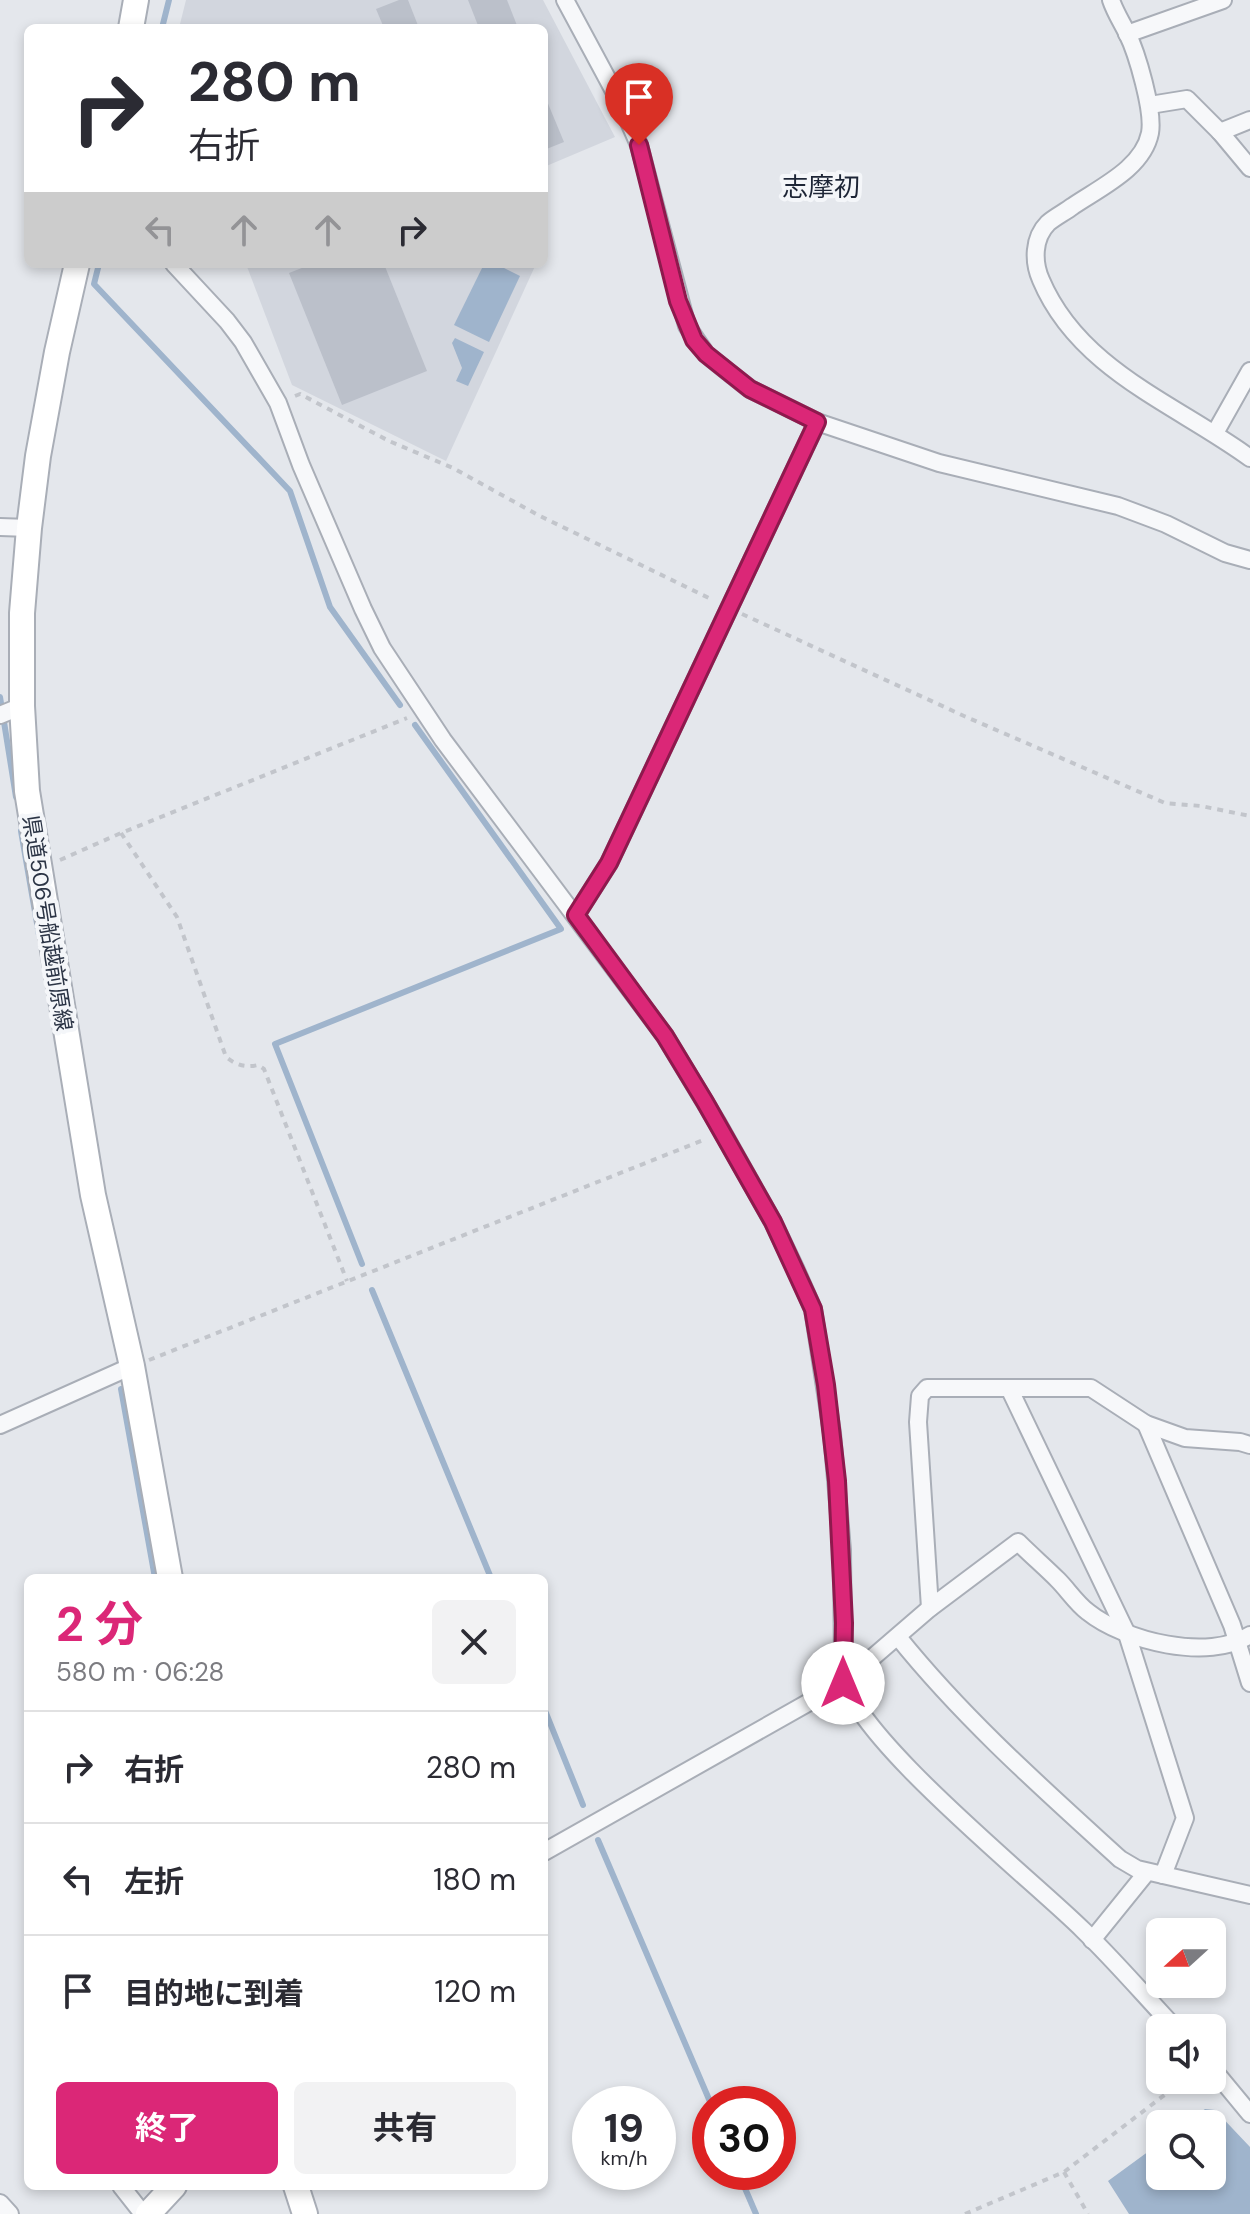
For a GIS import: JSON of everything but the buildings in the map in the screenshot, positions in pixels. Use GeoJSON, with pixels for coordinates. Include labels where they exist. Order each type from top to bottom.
{"type":"FeatureCollection","features":[{"type":"Feature","properties":{"kind":"main road"},"geometry":{"type":"LineString","coordinates":[[132,24],[136,0]]}},
{"type":"Feature","properties":{"kind":"main road","name":"県道506号船越前原線"},"geometry":{"type":"LineString","coordinates":[[76,268],[38,456],[11,711],[27,791],[93,1195],[132,1366],[169,1574]]}},
{"type":"Feature","properties":{"kind":"main road"},"geometry":{"type":"LineString","coordinates":[[146,2214],[170,2190]]}},
{"type":"Feature","properties":{"kind":"main road"},"geometry":{"type":"LineString","coordinates":[[297,2190],[305,2214]]}},
{"type":"Feature","properties":{"kind":"street"},"geometry":{"type":"LineString","coordinates":[[565,0],[622,106],[639,145],[678,301],[694,340],[706,354],[750,389],[817,422],[954,467],[1118,506],[1166,524],[1225,553],[1250,560]]}},
{"type":"Feature","properties":{"kind":"street"},"geometry":{"type":"LineString","coordinates":[[1111,0],[1127,34],[1150,105],[1150,132],[1140,159],[1047,225],[1036,248],[1036,268],[1048,298],[1072,333],[1105,365],[1250,458]]}},
{"type":"Feature","properties":{"kind":"street"},"geometry":{"type":"LineString","coordinates":[[1127,34],[1223,0]]}},
{"type":"Feature","properties":{"kind":"street"},"geometry":{"type":"LineString","coordinates":[[1150,105],[1187,99],[1250,168]]}},
{"type":"Feature","properties":{"kind":"street"},"geometry":{"type":"LineString","coordinates":[[1220,132],[1250,120]]}},
{"type":"Feature","properties":{"kind":"street"},"geometry":{"type":"LineString","coordinates":[[178,268],[206,296],[243,342],[278,403],[301,465],[382,648],[489,802],[665,1036],[773,1222],[813,1309],[824,1375],[837,1481],[842,1565],[843,1683],[868,1723],[941,1801],[1092,1940],[1162,2014]]}},
{"type":"Feature","properties":{"kind":"street"},"geometry":{"type":"LineString","coordinates":[[1215,433],[1250,371]]}},
{"type":"Feature","properties":{"kind":"street"},"geometry":{"type":"LineString","coordinates":[[576,915],[609,863],[817,422]]}},
{"type":"Feature","properties":{"kind":"street"},"geometry":{"type":"LineString","coordinates":[[0,527],[29,528]]}},
{"type":"Feature","properties":{"kind":"street"},"geometry":{"type":"LineString","coordinates":[[0,1425],[132,1366]]}},
{"type":"Feature","properties":{"kind":"street"},"geometry":{"type":"LineString","coordinates":[[930,1608],[918,1422],[920,1396],[927,1388],[1091,1388],[1146,1424],[1185,1438],[1250,1445]]}},
{"type":"Feature","properties":{"kind":"street"},"geometry":{"type":"LineString","coordinates":[[1010,1390],[1127,1634],[1185,1818],[1155,1873],[1092,1940]]}},
{"type":"Feature","properties":{"kind":"street"},"geometry":{"type":"LineString","coordinates":[[1146,1424],[1232,1625],[1244,1640],[1250,1683]]}},
{"type":"Feature","properties":{"kind":"street"},"geometry":{"type":"LineString","coordinates":[[548,1850],[843,1683],[930,1608],[1018,1542],[1086,1611],[1112,1628],[1185,1646],[1215,1648],[1244,1640]]}},
{"type":"Feature","properties":{"kind":"street"},"geometry":{"type":"LineString","coordinates":[[898,1637],[938,1687],[1000,1749],[1120,1859],[1137,1869],[1250,1895]]}},
{"type":"Feature","properties":{"kind":"street"},"geometry":{"type":"LineString","coordinates":[[1226,2085],[1250,2114]]}},
{"type":"Feature","properties":{"kind":"street"},"geometry":{"type":"LineString","coordinates":[[125,2190],[146,2214]]}},
{"type":"Feature","properties":{"kind":"street"},"geometry":{"type":"LineString","coordinates":[[0,2203],[10,2214]]}},
{"type":"Feature","properties":{"kind":"path"},"geometry":{"type":"LineString","coordinates":[[278,403],[300,394],[729,608],[964,716],[1165,803],[1201,806],[1250,816]]}},
{"type":"Feature","properties":{"kind":"path"},"geometry":{"type":"LineString","coordinates":[[40,869],[121,833],[424,711]]}},
{"type":"Feature","properties":{"kind":"path"},"geometry":{"type":"LineString","coordinates":[[121,833],[177,917],[226,1057],[235,1063],[248,1067],[258,1065],[264,1069],[347,1281]]}},
{"type":"Feature","properties":{"kind":"path"},"geometry":{"type":"LineString","coordinates":[[132,1366],[723,1132]]}},
{"type":"Feature","properties":{"kind":"path"},"geometry":{"type":"LineString","coordinates":[[965,2214],[1064,2172],[1166,2094]]}},
{"type":"Feature","properties":{"kind":"path"},"geometry":{"type":"LineString","coordinates":[[1064,2172],[1088,2214]]}},
{"type":"Feature","properties":{"kind":"shaded area"},"geometry":{"type":"Polygon","coordinates":[[[186,0],[543,0],[615,137],[548,165],[548,24],[180,24],[186,0]]]}},
{"type":"Feature","properties":{"kind":"shaded area"},"geometry":{"type":"Polygon","coordinates":[[[248,268],[534,268],[446,461],[292,385],[248,268]]]}},
{"type":"Feature","properties":{"kind":"water"},"geometry":{"type":"Polygon","coordinates":[[[482,268],[504,268],[520,276],[489,342],[454,325],[482,268]]]}},
{"type":"Feature","properties":{"kind":"water"},"geometry":{"type":"Polygon","coordinates":[[[455,338],[484,352],[468,386],[456,381],[462,368],[452,343],[455,338]]]}},
{"type":"Feature","properties":{"kind":"water"},"geometry":{"type":"Polygon","coordinates":[[[1226,2122],[1250,2147],[1250,2214],[1129,2214],[1108,2181],[1146,2153],[1146,2190],[1226,2190],[1226,2122]]]}},
{"type":"Feature","properties":{"kind":"waterway"},"geometry":{"type":"LineString","coordinates":[[163,24],[169,0]]}},
{"type":"Feature","properties":{"kind":"waterway"},"geometry":{"type":"LineString","coordinates":[[98,268],[94,284],[290,491],[330,607],[400,705]]}},
{"type":"Feature","properties":{"kind":"waterway"},"geometry":{"type":"LineString","coordinates":[[0,697],[16,797]]}},
{"type":"Feature","properties":{"kind":"waterway"},"geometry":{"type":"LineString","coordinates":[[362,1264],[275,1044],[561,929],[415,725]]}},
{"type":"Feature","properties":{"kind":"waterway"},"geometry":{"type":"LineString","coordinates":[[21,831],[39,935]]}},
{"type":"Feature","properties":{"kind":"waterway"},"geometry":{"type":"LineString","coordinates":[[372,1290],[489,1574]]}},
{"type":"Feature","properties":{"kind":"waterway"},"geometry":{"type":"LineString","coordinates":[[121,1389],[154,1574]]}},
{"type":"Feature","properties":{"kind":"waterway"},"geometry":{"type":"LineString","coordinates":[[548,1718],[583,1805]]}},
{"type":"Feature","properties":{"kind":"waterway"},"geometry":{"type":"LineString","coordinates":[[598,1840],[703,2086]]}},
{"type":"Feature","properties":{"kind":"waterway"},"geometry":{"type":"LineString","coordinates":[[746,2190],[756,2214]]}},
{"type":"Feature","properties":{"kind":"district","name":"志摩初"},"geometry":{"type":"Point","coordinates":[821,187]}},
{"type":"Feature","properties":{"kind":"route"},"geometry":{"type":"LineString","coordinates":[[639,145],[678,301],[694,340],[706,354],[750,389],[817,422],[609,863],[576,915],[665,1036],[705,1102],[773,1222],[813,1309],[837,1481],[842,1550],[843,1683]]}}]}
